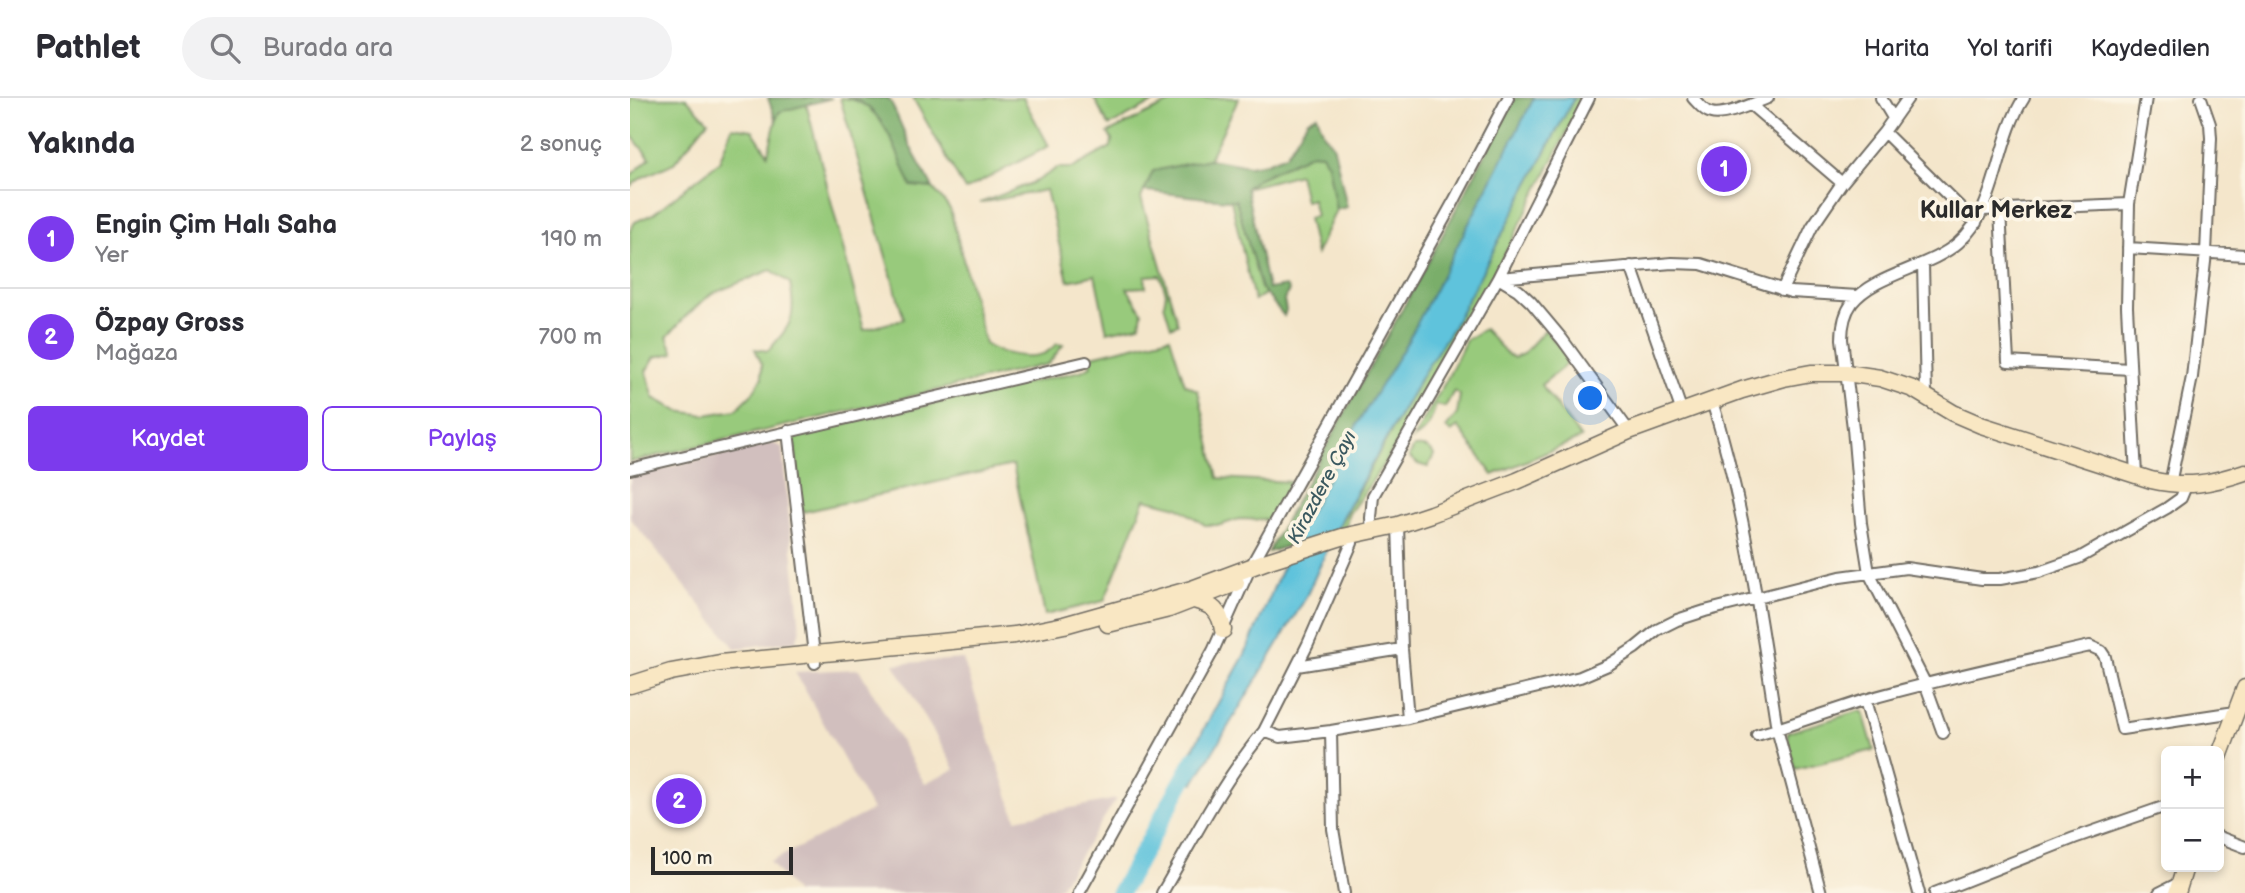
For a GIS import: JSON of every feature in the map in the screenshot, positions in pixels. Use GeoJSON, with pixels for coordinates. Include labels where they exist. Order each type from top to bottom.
{"type":"FeatureCollection","features":[{"type":"Feature","properties":{"kind":"main road"},"geometry":{"type":"LineString","coordinates":[[630,694],[705,674],[1037,632],[1160,599],[1398,525],[1494,490],[1629,431],[1761,384],[1796,375],[1846,373],[1880,378],[1913,389],[1953,413],[1981,425],[2136,475],[2178,485],[2205,484],[2245,472]]}},
{"type":"Feature","properties":{"kind":"main road"},"geometry":{"type":"LineString","coordinates":[[630,685],[693,667],[1018,643],[1138,617],[1194,600],[1257,569]]}},
{"type":"Feature","properties":{"kind":"main road"},"geometry":{"type":"LineString","coordinates":[[1194,600],[1214,607],[1223,630]]}},
{"type":"Feature","properties":{"kind":"main road"},"geometry":{"type":"LineString","coordinates":[[2223,746],[2245,688]]}},
{"type":"Feature","properties":{"kind":"street"},"geometry":{"type":"LineString","coordinates":[[1079,893],[1257,569],[1508,98]]}},
{"type":"Feature","properties":{"kind":"street"},"geometry":{"type":"LineString","coordinates":[[1372,531],[1373,496],[1498,278],[1590,98]]}},
{"type":"Feature","properties":{"kind":"street"},"geometry":{"type":"LineString","coordinates":[[1693,98],[1704,110],[1712,113],[1728,112],[1768,98]]}},
{"type":"Feature","properties":{"kind":"street"},"geometry":{"type":"LineString","coordinates":[[1881,98],[1893,118]]}},
{"type":"Feature","properties":{"kind":"street"},"geometry":{"type":"LineString","coordinates":[[1782,289],[1812,227],[1842,183],[1908,98]]}},
{"type":"Feature","properties":{"kind":"street"},"geometry":{"type":"LineString","coordinates":[[1943,733],[1925,683],[1869,573],[1861,523],[1842,339],[1843,325],[1850,304],[1858,296],[1951,249],[1966,236],[1983,210],[2010,128],[2024,98]]}},
{"type":"Feature","properties":{"kind":"street"},"geometry":{"type":"LineString","coordinates":[[2136,475],[2127,307],[2129,204],[2146,98]]}},
{"type":"Feature","properties":{"kind":"street"},"geometry":{"type":"LineString","coordinates":[[1264,731],[1280,737],[1408,718],[1580,677],[1608,665],[1666,625],[1704,611],[1840,577],[1906,568],[1991,579],[2039,572],[2079,558],[2178,501],[2206,253],[2211,131],[2201,98]]}},
{"type":"Feature","properties":{"kind":"street"},"geometry":{"type":"LineString","coordinates":[[1751,105],[1842,183]]}},
{"type":"Feature","properties":{"kind":"street"},"geometry":{"type":"LineString","coordinates":[[1884,132],[1976,223]]}},
{"type":"Feature","properties":{"kind":"street"},"geometry":{"type":"LineString","coordinates":[[1983,210],[2129,204]]}},
{"type":"Feature","properties":{"kind":"street"},"geometry":{"type":"LineString","coordinates":[[2000,210],[2008,362],[2130,369]]}},
{"type":"Feature","properties":{"kind":"street"},"geometry":{"type":"LineString","coordinates":[[2128,248],[2245,255]]}},
{"type":"Feature","properties":{"kind":"street"},"geometry":{"type":"LineString","coordinates":[[1498,278],[1672,263],[1701,264],[1782,289],[1858,296]]}},
{"type":"Feature","properties":{"kind":"street"},"geometry":{"type":"LineString","coordinates":[[1923,264],[1926,396]]}},
{"type":"Feature","properties":{"kind":"street"},"geometry":{"type":"LineString","coordinates":[[1631,266],[1682,412]]}},
{"type":"Feature","properties":{"kind":"street"},"geometry":{"type":"LineString","coordinates":[[1498,278],[1531,302],[1562,339],[1629,431]]}},
{"type":"Feature","properties":{"kind":"street"},"geometry":{"type":"LineString","coordinates":[[630,469],[1086,362]]}},
{"type":"Feature","properties":{"kind":"street"},"geometry":{"type":"LineString","coordinates":[[1712,401],[1728,456],[1757,598],[1777,729],[1821,893]]}},
{"type":"Feature","properties":{"kind":"street"},"geometry":{"type":"LineString","coordinates":[[788,431],[815,658]]}},
{"type":"Feature","properties":{"kind":"street"},"geometry":{"type":"LineString","coordinates":[[1398,525],[1402,649],[1408,718]]}},
{"type":"Feature","properties":{"kind":"street"},"geometry":{"type":"LineString","coordinates":[[1162,893],[1226,782],[1264,731],[1329,600],[1344,542]]}},
{"type":"Feature","properties":{"kind":"street"},"geometry":{"type":"LineString","coordinates":[[1757,736],[1925,683],[2093,646],[2101,651],[2108,666],[2122,729],[2235,712]]}},
{"type":"Feature","properties":{"kind":"street"},"geometry":{"type":"LineString","coordinates":[[1297,666],[1402,649]]}},
{"type":"Feature","properties":{"kind":"street"},"geometry":{"type":"LineString","coordinates":[[1865,700],[1919,893]]}},
{"type":"Feature","properties":{"kind":"street"},"geometry":{"type":"LineString","coordinates":[[1331,731],[1333,830],[1344,893]]}},
{"type":"Feature","properties":{"kind":"street"},"geometry":{"type":"LineString","coordinates":[[1935,893],[2074,838],[2161,808]]}},
{"type":"Feature","properties":{"kind":"street"},"geometry":{"type":"LineString","coordinates":[[2224,839],[2245,847]]}},
{"type":"Feature","properties":{"kind":"street"},"geometry":{"type":"LineString","coordinates":[[2159,893],[2181,881]]}},
{"type":"Feature","properties":{"kind":"shaded area"},"geometry":{"type":"Polygon","coordinates":[[[772,443],[782,447],[800,630],[796,641],[735,648],[630,518],[630,476],[772,443]]]}},
{"type":"Feature","properties":{"kind":"shaded area"},"geometry":{"type":"Polygon","coordinates":[[[963,659],[1016,819],[1116,799],[1056,893],[796,893],[770,862],[872,810],[795,672],[859,669],[925,784],[955,769],[894,664],[963,659]]]}},
{"type":"Feature","properties":{"kind":"green space"},"geometry":{"type":"Polygon","coordinates":[[[630,98],[686,98],[708,121],[674,163],[630,186],[630,176],[650,158],[630,134],[630,98]]]}},
{"type":"Feature","properties":{"kind":"green space"},"geometry":{"type":"Polygon","coordinates":[[[768,98],[832,98],[779,112],[776,121],[768,98]]]}},
{"type":"Feature","properties":{"kind":"green space"},"geometry":{"type":"Polygon","coordinates":[[[840,98],[855,100],[878,117],[894,144],[911,185],[933,188],[950,209],[985,344],[1006,353],[1024,356],[1041,355],[1057,344],[1063,345],[1048,364],[630,462],[630,231],[635,222],[653,214],[719,162],[732,127],[752,130],[768,154],[778,112],[806,103],[864,330],[904,319],[840,98]],[[771,270],[711,294],[667,337],[674,353],[655,357],[646,371],[654,398],[678,411],[705,415],[736,410],[751,395],[762,378],[762,364],[755,349],[768,351],[790,321],[793,305],[790,283],[771,270]]]}},
{"type":"Feature","properties":{"kind":"green space"},"geometry":{"type":"Polygon","coordinates":[[[846,98],[887,98],[891,102],[912,150],[933,188],[911,186],[892,140],[879,118],[860,102],[846,98]]]}},
{"type":"Feature","properties":{"kind":"green space"},"geometry":{"type":"Polygon","coordinates":[[[913,98],[1023,98],[1049,146],[965,190],[913,98]]]}},
{"type":"Feature","properties":{"kind":"green space"},"geometry":{"type":"Polygon","coordinates":[[[1094,98],[1162,98],[1109,126],[1094,98]]]}},
{"type":"Feature","properties":{"kind":"green space"},"geometry":{"type":"Polygon","coordinates":[[[1179,98],[1239,98],[1209,159],[1153,171],[1141,198],[1178,324],[1171,327],[1164,304],[1166,293],[1160,275],[1145,276],[1146,287],[1127,288],[1142,312],[1140,325],[1107,332],[1095,275],[1068,281],[1046,190],[980,203],[1037,181],[1057,168],[1073,168],[1111,147],[1112,139],[1108,133],[1179,98]]]}},
{"type":"Feature","properties":{"kind":"green space"},"geometry":{"type":"Polygon","coordinates":[[[1515,98],[1534,98],[1408,341],[1358,423],[1292,545],[1268,552],[1425,268],[1515,98]]]}},
{"type":"Feature","properties":{"kind":"green space"},"geometry":{"type":"Polygon","coordinates":[[[1574,98],[1584,98],[1475,311],[1415,415],[1348,515],[1346,527],[1336,531],[1424,372],[1453,327],[1574,98]]]}},
{"type":"Feature","properties":{"kind":"green space"},"geometry":{"type":"Polygon","coordinates":[[[1317,115],[1324,134],[1333,145],[1347,207],[1336,210],[1328,164],[1322,154],[1312,153],[1257,179],[1246,188],[1268,289],[1286,286],[1289,290],[1284,300],[1284,316],[1261,288],[1236,200],[1144,191],[1153,171],[1209,159],[1249,166],[1286,155],[1308,120],[1317,115]]]}},
{"type":"Feature","properties":{"kind":"green space"},"geometry":{"type":"Polygon","coordinates":[[[1312,153],[1322,154],[1328,164],[1336,210],[1316,254],[1308,218],[1316,216],[1312,199],[1305,201],[1299,174],[1246,188],[1257,179],[1312,153]]]}},
{"type":"Feature","properties":{"kind":"green space"},"geometry":{"type":"Polygon","coordinates":[[[1231,200],[1236,200],[1261,288],[1266,294],[1254,300],[1231,200]]]}},
{"type":"Feature","properties":{"kind":"green space"},"geometry":{"type":"Polygon","coordinates":[[[1484,329],[1514,358],[1523,354],[1545,330],[1570,359],[1541,385],[1581,438],[1493,475],[1458,427],[1451,432],[1446,428],[1457,414],[1460,395],[1454,391],[1445,407],[1436,405],[1428,425],[1413,439],[1466,340],[1484,329]]]}},
{"type":"Feature","properties":{"kind":"green space"},"geometry":{"type":"Polygon","coordinates":[[[1170,337],[1185,384],[1198,391],[1218,478],[1291,482],[1268,520],[1239,519],[1221,525],[1205,525],[1178,507],[1145,499],[1104,601],[1045,615],[1013,465],[803,512],[794,442],[798,434],[1081,371],[1091,366],[1088,357],[1170,337]]]}},
{"type":"Feature","properties":{"kind":"green space"},"geometry":{"type":"Polygon","coordinates":[[[1414,447],[1426,448],[1432,452],[1434,455],[1428,467],[1409,457],[1414,447]]]}},
{"type":"Feature","properties":{"kind":"green space"},"geometry":{"type":"Polygon","coordinates":[[[1863,712],[1874,750],[1795,769],[1787,735],[1789,732],[1863,712]]]}},
{"type":"Feature","properties":{"kind":"water"},"geometry":{"type":"Polygon","coordinates":[[[1534,98],[1574,98],[1453,327],[1424,372],[1343,515],[1305,599],[1194,783],[1178,776],[1245,654],[1294,541],[1358,423],[1408,341],[1534,98]]]}},
{"type":"Feature","properties":{"kind":"waterway","name":"Kirazdere Çayı"},"geometry":{"type":"LineString","coordinates":[[1120,893],[1195,759]]}},
{"type":"Feature","properties":{"kind":"place","name":"Engin Çim Halı Saha"},"geometry":{"type":"Point","coordinates":[1724,169]}},
{"type":"Feature","properties":{"kind":"place","name":"Özpay Gross"},"geometry":{"type":"Point","coordinates":[679,801]}},
{"type":"Feature","properties":{"kind":"district","name":"Kullar Merkez"},"geometry":{"type":"Point","coordinates":[1996,210]}}]}
